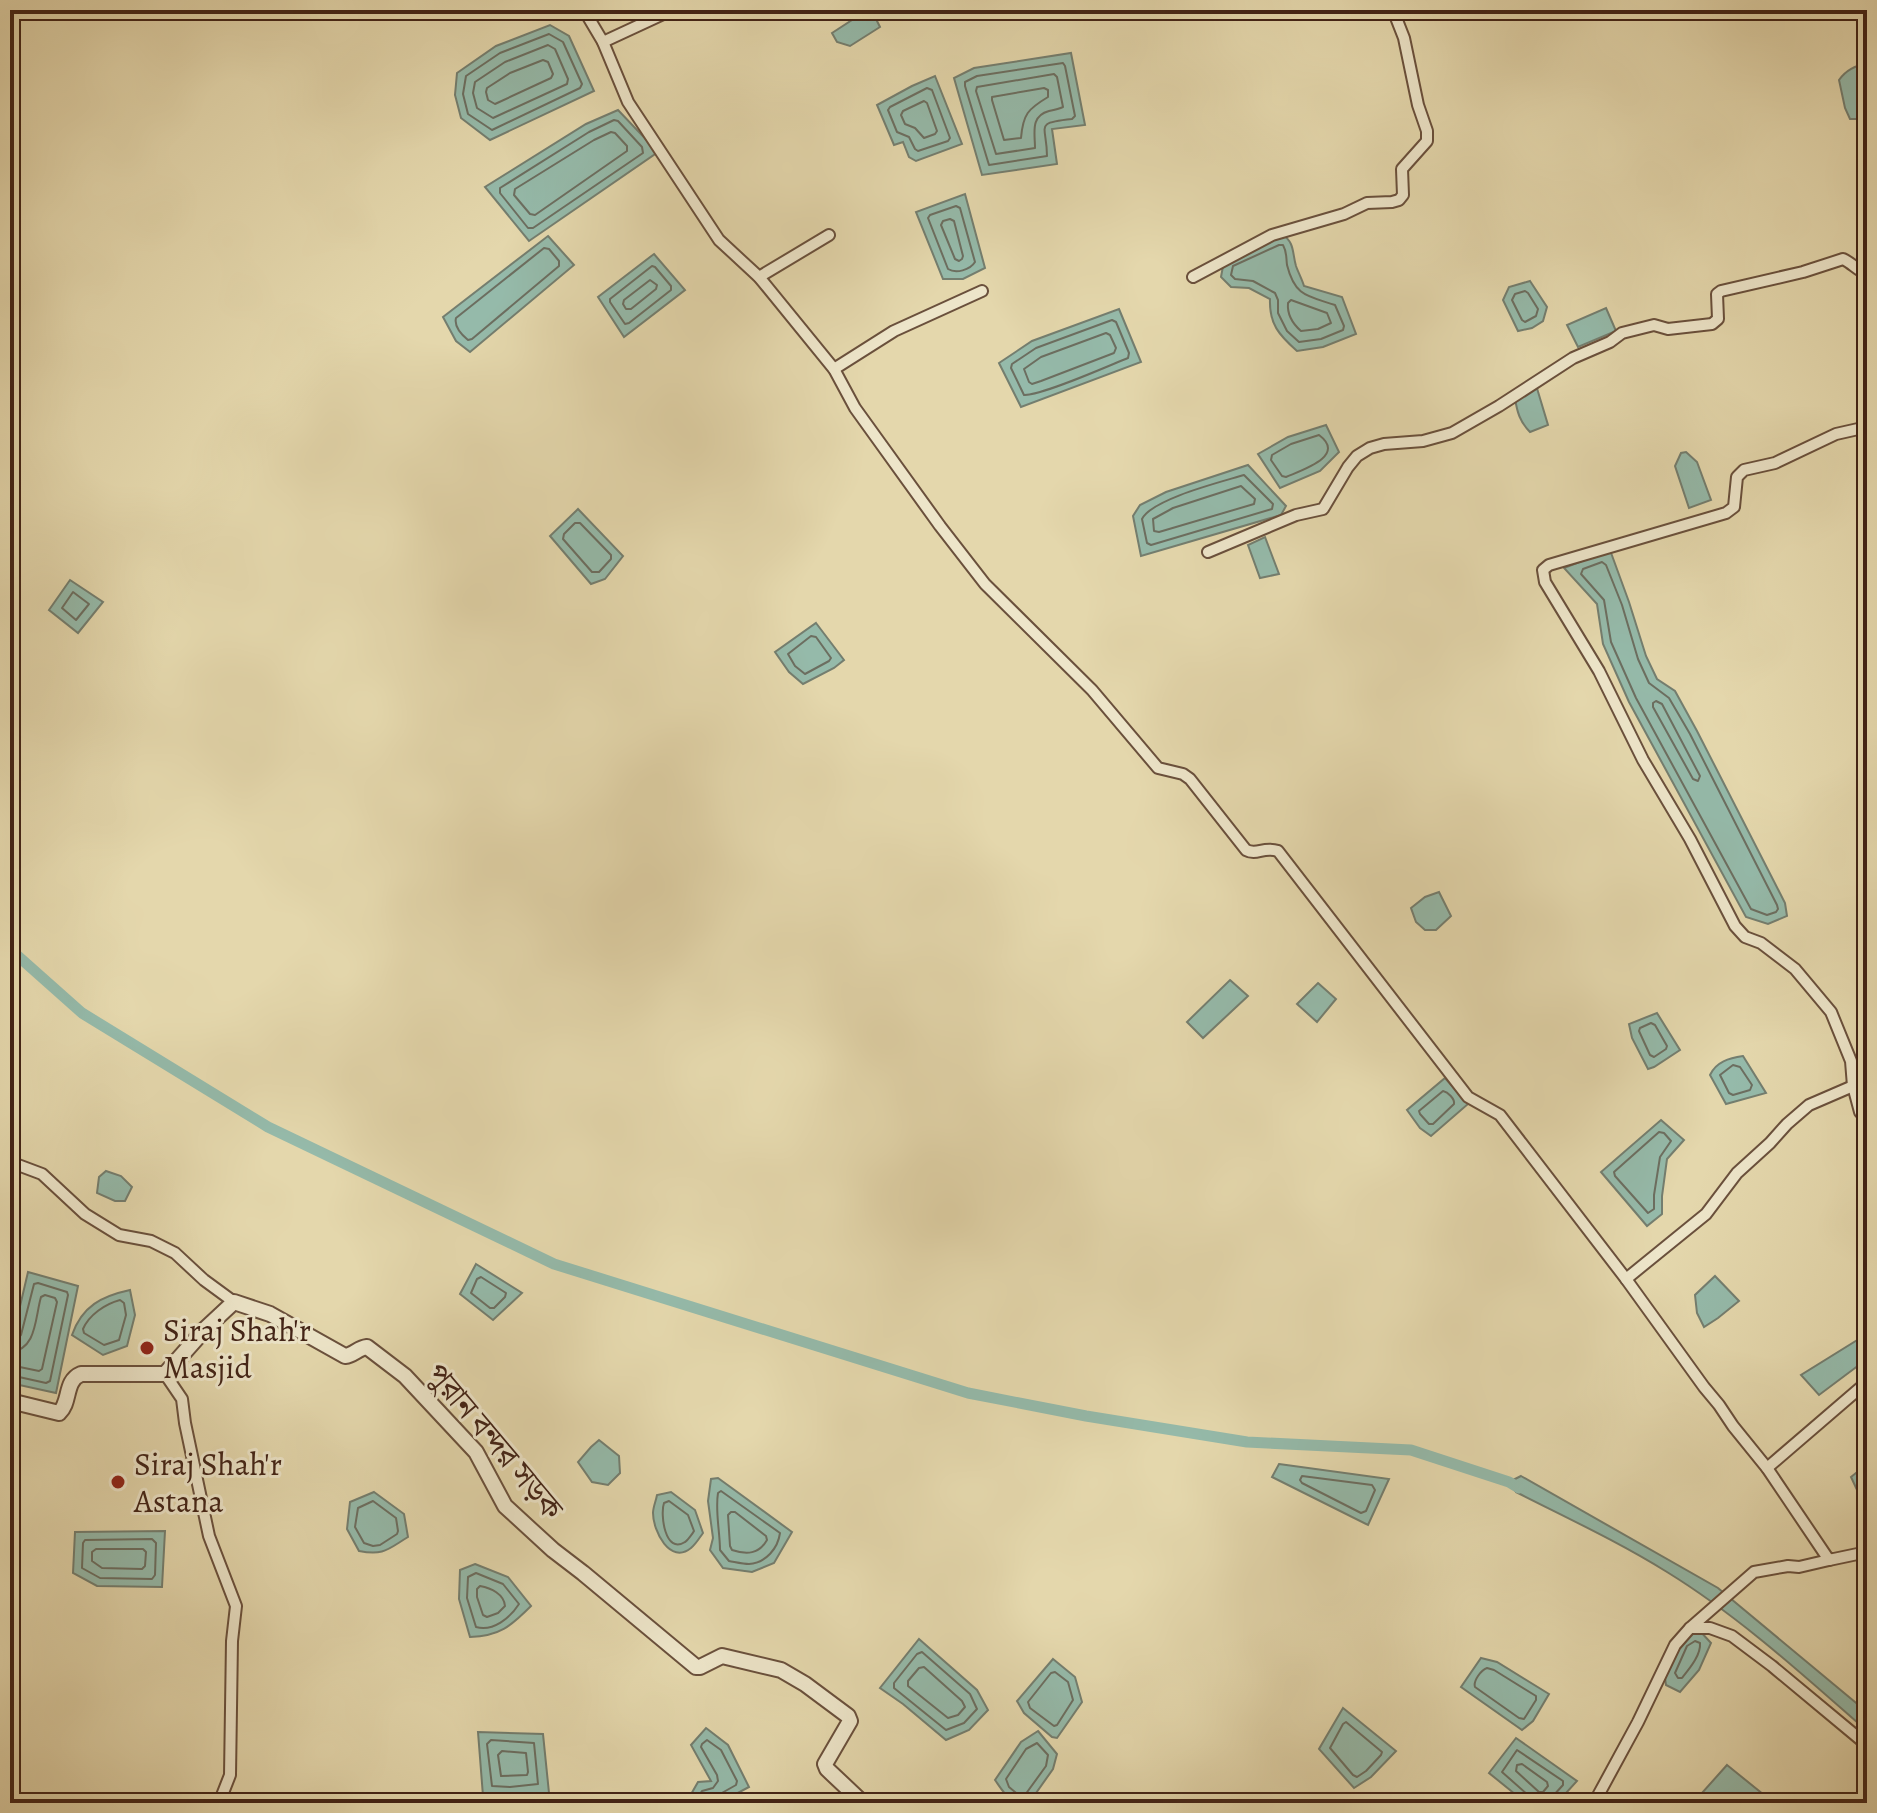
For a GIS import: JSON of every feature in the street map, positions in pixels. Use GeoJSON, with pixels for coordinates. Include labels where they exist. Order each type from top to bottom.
{"type":"FeatureCollection","features":[{"type":"Feature","properties":{"kind":"street"},"geometry":{"type":"LineString","coordinates":[[584,10],[603,42],[628,102],[719,240],[759,277],[834,369],[855,408],[985,584],[1092,690],[1158,768],[1183,774],[1190,779],[1246,850],[1254,853],[1269,848],[1278,851],[1468,1097],[1500,1115],[1767,1468],[1829,1560]]}},
{"type":"Feature","properties":{"kind":"street"},"geometry":{"type":"LineString","coordinates":[[603,42],[672,10]]}},
{"type":"Feature","properties":{"kind":"street"},"geometry":{"type":"LineString","coordinates":[[1193,277],[1272,235],[1344,214],[1367,203],[1399,200],[1403,195],[1402,169],[1427,141],[1427,131],[1418,105],[1404,38],[1393,10]]}},
{"type":"Feature","properties":{"kind":"street"},"geometry":{"type":"LineString","coordinates":[[759,277],[829,235]]}},
{"type":"Feature","properties":{"kind":"street"},"geometry":{"type":"LineString","coordinates":[[1208,552],[1296,515],[1323,509],[1348,467],[1357,456],[1370,448],[1423,441],[1452,433],[1573,358],[1610,342],[1622,333],[1654,325],[1668,329],[1712,324],[1718,319],[1717,294],[1721,291],[1803,272],[1843,259],[1867,274]]}},
{"type":"Feature","properties":{"kind":"street"},"geometry":{"type":"LineString","coordinates":[[834,369],[894,331],[982,291]]}},
{"type":"Feature","properties":{"kind":"street"},"geometry":{"type":"LineString","coordinates":[[1867,427],[1836,434],[1775,463],[1744,470],[1737,477],[1734,507],[1726,513],[1549,565],[1543,570],[1545,582],[1599,671],[1643,760],[1690,839],[1735,926],[1745,937],[1761,943],[1795,969],[1831,1012],[1851,1061],[1860,1112],[1867,1114]]}},
{"type":"Feature","properties":{"kind":"street"},"geometry":{"type":"LineString","coordinates":[[1626,1279],[1706,1214],[1737,1173],[1798,1114],[1809,1105],[1853,1086]]}},
{"type":"Feature","properties":{"kind":"street"},"geometry":{"type":"LineString","coordinates":[[10,1162],[42,1174],[85,1214],[119,1235],[151,1241],[175,1253],[234,1302],[165,1374],[81,1374],[72,1380],[64,1409],[59,1413],[10,1401]]}},
{"type":"Feature","properties":{"kind":"street","name":"পুরান বন্দর সড়ক"},"geometry":{"type":"LineString","coordinates":[[234,1302],[270,1314],[345,1356],[367,1347],[405,1376],[476,1452],[505,1506],[553,1550],[696,1667],[722,1656],[781,1670],[848,1716],[850,1721],[825,1764],[863,1803]]}},
{"type":"Feature","properties":{"kind":"street"},"geometry":{"type":"LineString","coordinates":[[165,1374],[182,1399],[209,1536],[236,1606],[232,1641],[230,1775],[219,1803]]}},
{"type":"Feature","properties":{"kind":"street"},"geometry":{"type":"LineString","coordinates":[[1767,1468],[1867,1382]]}},
{"type":"Feature","properties":{"kind":"street"},"geometry":{"type":"LineString","coordinates":[[1594,1803],[1675,1645],[1690,1628],[1750,1574],[1867,1552]]}},
{"type":"Feature","properties":{"kind":"street"},"geometry":{"type":"LineString","coordinates":[[1690,1628],[1710,1628],[1732,1636],[1867,1745]]}},
{"type":"Feature","properties":{"kind":"water"},"geometry":{"type":"Polygon","coordinates":[[[866,11],[874,15],[880,27],[850,46],[837,42],[832,33],[866,11]]]}},
{"type":"Feature","properties":{"kind":"water"},"geometry":{"type":"Polygon","coordinates":[[[550,25],[569,36],[594,91],[490,140],[461,118],[455,95],[457,73],[496,46],[550,25]]]}},
{"type":"Feature","properties":{"kind":"water"},"geometry":{"type":"Polygon","coordinates":[[[1071,53],[1085,125],[1052,129],[1057,164],[982,175],[954,78],[974,68],[1071,53]]]}},
{"type":"Feature","properties":{"kind":"water"},"geometry":{"type":"Polygon","coordinates":[[[1867,63],[1867,119],[1850,119],[1839,80],[1851,69],[1867,63]]]}},
{"type":"Feature","properties":{"kind":"water"},"geometry":{"type":"Polygon","coordinates":[[[935,76],[962,144],[916,161],[909,157],[903,142],[894,145],[877,105],[935,76]]]}},
{"type":"Feature","properties":{"kind":"water"},"geometry":{"type":"Polygon","coordinates":[[[618,110],[658,152],[529,241],[485,187],[586,124],[618,110]]]}},
{"type":"Feature","properties":{"kind":"water"},"geometry":{"type":"Polygon","coordinates":[[[965,194],[985,268],[963,279],[943,279],[916,212],[965,194]]]}},
{"type":"Feature","properties":{"kind":"water"},"geometry":{"type":"Polygon","coordinates":[[[1282,234],[1291,244],[1304,286],[1342,297],[1356,334],[1323,347],[1297,351],[1276,328],[1270,299],[1249,288],[1231,287],[1221,277],[1224,261],[1282,234]]]}},
{"type":"Feature","properties":{"kind":"water"},"geometry":{"type":"Polygon","coordinates":[[[548,236],[574,265],[470,352],[456,341],[443,317],[548,236]]]}},
{"type":"Feature","properties":{"kind":"water"},"geometry":{"type":"Polygon","coordinates":[[[654,254],[685,290],[624,337],[598,297],[654,254]]]}},
{"type":"Feature","properties":{"kind":"water"},"geometry":{"type":"Polygon","coordinates":[[[1530,281],[1547,307],[1543,321],[1532,328],[1518,331],[1503,300],[1509,287],[1530,281]]]}},
{"type":"Feature","properties":{"kind":"water"},"geometry":{"type":"Polygon","coordinates":[[[1606,308],[1616,331],[1578,347],[1567,325],[1606,308]]]}},
{"type":"Feature","properties":{"kind":"water"},"geometry":{"type":"Polygon","coordinates":[[[1119,309],[1141,362],[1021,407],[999,363],[1032,341],[1119,309]]]}},
{"type":"Feature","properties":{"kind":"water"},"geometry":{"type":"Polygon","coordinates":[[[1536,385],[1548,425],[1530,432],[1520,416],[1515,398],[1536,385]]]}},
{"type":"Feature","properties":{"kind":"water"},"geometry":{"type":"Polygon","coordinates":[[[1326,425],[1339,452],[1320,471],[1280,488],[1258,454],[1288,437],[1326,425]]]}},
{"type":"Feature","properties":{"kind":"water"},"geometry":{"type":"Polygon","coordinates":[[[1686,452],[1697,462],[1711,500],[1689,508],[1675,466],[1681,453],[1686,452]]]}},
{"type":"Feature","properties":{"kind":"water"},"geometry":{"type":"Polygon","coordinates":[[[1248,465],[1286,506],[1281,515],[1141,556],[1133,516],[1140,505],[1166,492],[1248,465]]]}},
{"type":"Feature","properties":{"kind":"water"},"geometry":{"type":"Polygon","coordinates":[[[578,509],[623,556],[605,579],[591,584],[550,536],[578,509]]]}},
{"type":"Feature","properties":{"kind":"water"},"geometry":{"type":"Polygon","coordinates":[[[1265,537],[1279,574],[1260,578],[1248,545],[1265,537]]]}},
{"type":"Feature","properties":{"kind":"water"},"geometry":{"type":"Polygon","coordinates":[[[1610,550],[1646,656],[1657,679],[1675,691],[1697,731],[1785,903],[1787,916],[1768,924],[1746,917],[1629,702],[1603,644],[1597,604],[1564,568],[1610,550]]]}},
{"type":"Feature","properties":{"kind":"water"},"geometry":{"type":"Polygon","coordinates":[[[70,580],[103,602],[78,633],[49,610],[70,580]]]}},
{"type":"Feature","properties":{"kind":"water"},"geometry":{"type":"Polygon","coordinates":[[[816,623],[844,660],[803,684],[789,672],[775,652],[816,623]]]}},
{"type":"Feature","properties":{"kind":"water"},"geometry":{"type":"Polygon","coordinates":[[[1439,892],[1451,916],[1436,930],[1425,930],[1416,922],[1411,908],[1425,897],[1439,892]]]}},
{"type":"Feature","properties":{"kind":"water"},"geometry":{"type":"Polygon","coordinates":[[[1230,980],[1248,996],[1203,1038],[1187,1022],[1230,980]]]}},
{"type":"Feature","properties":{"kind":"water"},"geometry":{"type":"Polygon","coordinates":[[[1318,983],[1336,999],[1317,1022],[1297,1004],[1318,983]]]}},
{"type":"Feature","properties":{"kind":"water"},"geometry":{"type":"Polygon","coordinates":[[[1657,1013],[1680,1050],[1648,1069],[1632,1038],[1629,1024],[1657,1013]]]}},
{"type":"Feature","properties":{"kind":"water"},"geometry":{"type":"Polygon","coordinates":[[[1743,1056],[1766,1093],[1726,1104],[1710,1075],[1724,1061],[1743,1056]]]}},
{"type":"Feature","properties":{"kind":"water"},"geometry":{"type":"Polygon","coordinates":[[[1445,1078],[1468,1104],[1431,1136],[1420,1128],[1407,1110],[1445,1078]]]}},
{"type":"Feature","properties":{"kind":"water"},"geometry":{"type":"Polygon","coordinates":[[[1661,1120],[1684,1140],[1667,1159],[1662,1214],[1647,1226],[1601,1172],[1661,1120]]]}},
{"type":"Feature","properties":{"kind":"water"},"geometry":{"type":"Polygon","coordinates":[[[106,1171],[121,1176],[132,1187],[125,1201],[115,1201],[97,1193],[99,1177],[106,1171]]]}},
{"type":"Feature","properties":{"kind":"water"},"geometry":{"type":"Polygon","coordinates":[[[476,1264],[522,1293],[493,1320],[460,1294],[476,1264]]]}},
{"type":"Feature","properties":{"kind":"water"},"geometry":{"type":"Polygon","coordinates":[[[28,1272],[78,1286],[56,1393],[10,1383],[10,1349],[28,1272]]]}},
{"type":"Feature","properties":{"kind":"water"},"geometry":{"type":"Polygon","coordinates":[[[1715,1276],[1739,1301],[1704,1327],[1697,1313],[1695,1295],[1715,1276]]]}},
{"type":"Feature","properties":{"kind":"water"},"geometry":{"type":"Polygon","coordinates":[[[130,1290],[135,1315],[127,1346],[103,1355],[72,1335],[81,1317],[94,1304],[130,1290]]]}},
{"type":"Feature","properties":{"kind":"water"},"geometry":{"type":"Polygon","coordinates":[[[1867,1334],[1867,1359],[1819,1395],[1801,1375],[1867,1334]]]}},
{"type":"Feature","properties":{"kind":"water"},"geometry":{"type":"Polygon","coordinates":[[[599,1440],[619,1456],[620,1473],[608,1485],[592,1482],[578,1462],[599,1440]]]}},
{"type":"Feature","properties":{"kind":"water"},"geometry":{"type":"Polygon","coordinates":[[[1279,1464],[1389,1479],[1368,1525],[1272,1477],[1279,1464]]]}},
{"type":"Feature","properties":{"kind":"water"},"geometry":{"type":"Polygon","coordinates":[[[1867,1464],[1867,1501],[1851,1477],[1867,1464]]]}},
{"type":"Feature","properties":{"kind":"water"},"geometry":{"type":"Polygon","coordinates":[[[1521,1476],[1718,1588],[1867,1712],[1867,1731],[1770,1647],[1694,1589],[1630,1550],[1516,1492],[1509,1482],[1521,1476]]]}},
{"type":"Feature","properties":{"kind":"water"},"geometry":{"type":"Polygon","coordinates":[[[718,1478],[792,1532],[774,1563],[752,1572],[723,1568],[710,1550],[713,1538],[708,1501],[711,1479],[718,1478]]]}},
{"type":"Feature","properties":{"kind":"water"},"geometry":{"type":"Polygon","coordinates":[[[374,1492],[404,1514],[408,1537],[380,1552],[359,1551],[347,1529],[350,1502],[374,1492]]]}},
{"type":"Feature","properties":{"kind":"water"},"geometry":{"type":"Polygon","coordinates":[[[671,1492],[695,1510],[703,1533],[693,1546],[683,1552],[676,1552],[664,1544],[654,1520],[657,1495],[671,1492]]]}},
{"type":"Feature","properties":{"kind":"water"},"geometry":{"type":"Polygon","coordinates":[[[165,1531],[162,1587],[97,1586],[73,1573],[75,1532],[165,1531]]]}},
{"type":"Feature","properties":{"kind":"water"},"geometry":{"type":"Polygon","coordinates":[[[475,1564],[508,1577],[531,1606],[504,1629],[489,1635],[470,1637],[459,1599],[460,1570],[475,1564]]]}},
{"type":"Feature","properties":{"kind":"water"},"geometry":{"type":"Polygon","coordinates":[[[1699,1630],[1711,1643],[1699,1670],[1680,1692],[1666,1685],[1665,1678],[1681,1639],[1699,1630]]]}},
{"type":"Feature","properties":{"kind":"water"},"geometry":{"type":"Polygon","coordinates":[[[919,1639],[977,1690],[988,1710],[969,1730],[946,1740],[880,1688],[919,1639]]]}},
{"type":"Feature","properties":{"kind":"water"},"geometry":{"type":"Polygon","coordinates":[[[1481,1658],[1497,1662],[1549,1694],[1533,1721],[1522,1730],[1461,1687],[1481,1658]]]}},
{"type":"Feature","properties":{"kind":"water"},"geometry":{"type":"Polygon","coordinates":[[[1053,1659],[1075,1677],[1082,1702],[1057,1738],[1024,1713],[1017,1701],[1053,1659]]]}},
{"type":"Feature","properties":{"kind":"water"},"geometry":{"type":"Polygon","coordinates":[[[1343,1708],[1396,1751],[1371,1777],[1354,1788],[1319,1749],[1343,1708]]]}},
{"type":"Feature","properties":{"kind":"water"},"geometry":{"type":"Polygon","coordinates":[[[706,1728],[728,1745],[749,1787],[719,1803],[686,1803],[698,1782],[711,1781],[691,1745],[706,1728]]]}},
{"type":"Feature","properties":{"kind":"water"},"geometry":{"type":"Polygon","coordinates":[[[1038,1731],[1057,1754],[1053,1769],[1029,1803],[1017,1802],[1005,1794],[995,1780],[1021,1742],[1038,1731]]]}},
{"type":"Feature","properties":{"kind":"water"},"geometry":{"type":"Polygon","coordinates":[[[478,1732],[543,1734],[549,1793],[483,1796],[478,1732]]]}},
{"type":"Feature","properties":{"kind":"water"},"geometry":{"type":"Polygon","coordinates":[[[1516,1738],[1577,1781],[1557,1803],[1526,1803],[1489,1773],[1516,1738]]]}},
{"type":"Feature","properties":{"kind":"water"},"geometry":{"type":"Polygon","coordinates":[[[1727,1765],[1774,1803],[1693,1803],[1727,1765]]]}},
{"type":"Feature","properties":{"kind":"waterway"},"geometry":{"type":"LineString","coordinates":[[10,949],[82,1013],[268,1127],[554,1264],[968,1393],[1247,1442],[1411,1450],[1519,1488]]}},
{"type":"Feature","properties":{"kind":"place","name":"Siraj Shah'r Masjid"},"geometry":{"type":"Point","coordinates":[147,1348]}},
{"type":"Feature","properties":{"kind":"place","name":"Siraj Shah'r Astana"},"geometry":{"type":"Point","coordinates":[118,1482]}}]}
